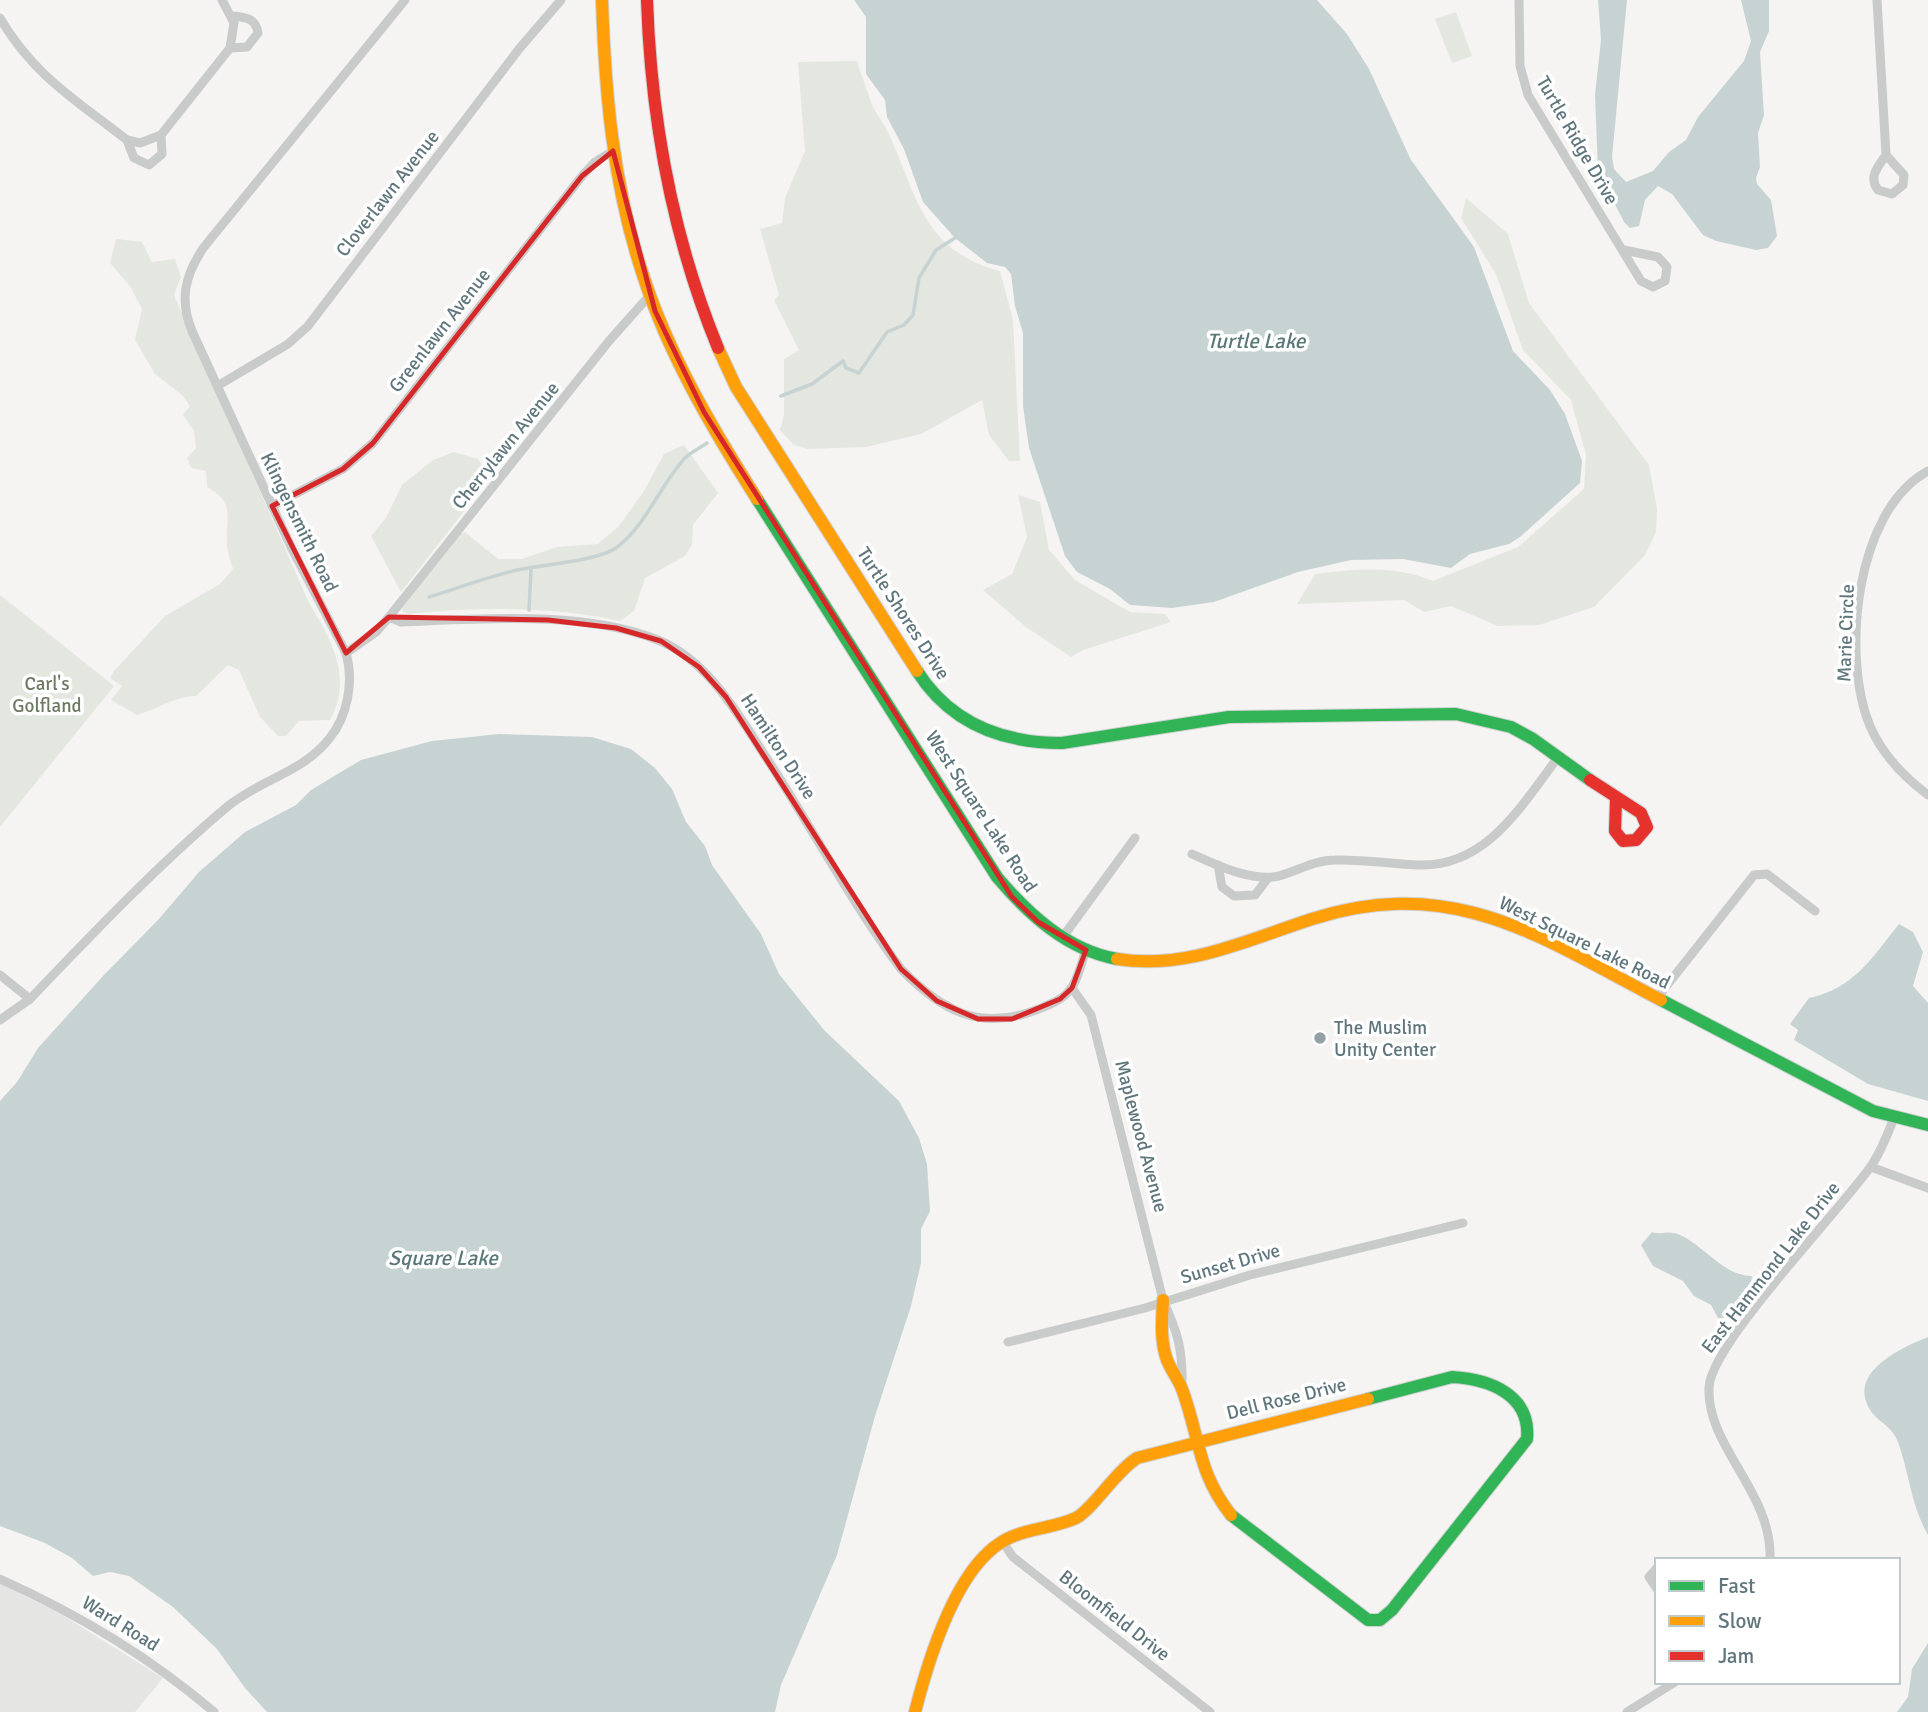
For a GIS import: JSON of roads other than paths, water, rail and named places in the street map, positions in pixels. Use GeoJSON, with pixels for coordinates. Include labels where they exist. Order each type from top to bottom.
{"type":"FeatureCollection","features":[{"type":"Feature","properties":{"kind":"street"},"geometry":{"type":"LineString","coordinates":[[0,18],[25,56],[45,78],[127,140],[140,143],[160,135],[230,48],[234,32],[232,16],[222,0]]}},
{"type":"Feature","properties":{"kind":"street","name":"Klingensmith Road"},"geometry":{"type":"LineString","coordinates":[[0,1020],[30,999],[231,804],[314,755],[331,737],[349,693],[346,653],[272,506],[187,317],[185,289],[193,263],[222,223],[405,0]]}},
{"type":"Feature","properties":{"kind":"street","name":"Cloverlawn Avenue"},"geometry":{"type":"LineString","coordinates":[[219,385],[288,344],[308,326],[519,49],[561,0]]}},
{"type":"Feature","properties":{"kind":"street","name":"West Square Lake Road"},"geometry":{"type":"LineString","coordinates":[[602,0],[607,104],[620,193],[650,295],[704,412],[997,877],[1026,911],[1062,938],[1086,950],[1138,963],[1181,961],[1352,909],[1392,903],[1433,904],[1503,919],[1848,1100],[1894,1118],[1928,1125]]}},
{"type":"Feature","properties":{"kind":"street","name":"Turtle Shores Drive"},"geometry":{"type":"LineString","coordinates":[[647,0],[650,76],[658,134],[691,280],[711,338],[736,387],[923,682],[951,711],[994,735],[1048,744],[1229,718],[1470,715],[1494,719],[1519,728],[1616,800]]}},
{"type":"Feature","properties":{"kind":"street","name":"Turtle Ridge Drive"},"geometry":{"type":"LineString","coordinates":[[1519,0],[1520,66],[1528,95],[1644,284],[1658,286],[1665,281],[1668,272],[1662,260],[1624,250]]}},
{"type":"Feature","properties":{"kind":"street"},"geometry":{"type":"LineString","coordinates":[[1877,0],[1886,155]]}},
{"type":"Feature","properties":{"kind":"street"},"geometry":{"type":"LineString","coordinates":[[230,48],[247,47],[258,33],[253,21],[232,16]]}},
{"type":"Feature","properties":{"kind":"street"},"geometry":{"type":"LineString","coordinates":[[127,140],[134,158],[149,165],[162,154],[160,135]]}},
{"type":"Feature","properties":{"kind":"street","name":"Greenlawn Avenue"},"geometry":{"type":"LineString","coordinates":[[272,506],[343,469],[373,443],[582,176],[595,162],[613,151]]}},
{"type":"Feature","properties":{"kind":"street","name":"Cherrylawn Avenue"},"geometry":{"type":"LineString","coordinates":[[389,617],[625,321],[650,295]]}},
{"type":"Feature","properties":{"kind":"street","name":"Marie Circle"},"geometry":{"type":"LineString","coordinates":[[1928,471],[1892,502],[1874,536],[1863,584],[1857,664],[1864,710],[1877,740],[1898,769],[1928,795]]}},
{"type":"Feature","properties":{"kind":"street"},"geometry":{"type":"LineString","coordinates":[[346,653],[376,632],[389,617]]}},
{"type":"Feature","properties":{"kind":"street","name":"Hamilton Drive"},"geometry":{"type":"LineString","coordinates":[[389,617],[401,622],[548,620],[616,628],[661,641],[699,667],[726,697],[889,953],[918,987],[956,1011],[978,1019],[998,1021],[1050,1005],[1072,988]]}},
{"type":"Feature","properties":{"kind":"street"},"geometry":{"type":"LineString","coordinates":[[1192,855],[1268,878],[1327,860],[1420,865],[1459,858],[1495,837],[1559,756]]}},
{"type":"Feature","properties":{"kind":"street"},"geometry":{"type":"LineString","coordinates":[[1062,938],[1135,838]]}},
{"type":"Feature","properties":{"kind":"street"},"geometry":{"type":"LineString","coordinates":[[1218,865],[1222,887],[1234,896],[1255,895],[1268,878]]}},
{"type":"Feature","properties":{"kind":"street"},"geometry":{"type":"LineString","coordinates":[[1657,998],[1754,874],[1767,874],[1815,911]]}},
{"type":"Feature","properties":{"kind":"street"},"geometry":{"type":"LineString","coordinates":[[1072,988],[1086,950]]}},
{"type":"Feature","properties":{"kind":"street"},"geometry":{"type":"LineString","coordinates":[[0,975],[30,999]]}},
{"type":"Feature","properties":{"kind":"street","name":"Maplewood Avenue"},"geometry":{"type":"LineString","coordinates":[[1072,988],[1091,1015],[1163,1300],[1161,1336],[1167,1360],[1182,1388],[1214,1493],[1234,1518],[1362,1617],[1374,1621]]}},
{"type":"Feature","properties":{"kind":"street","name":"East Hammond Lake Drive"},"geometry":{"type":"LineString","coordinates":[[1770,1558],[1770,1539],[1762,1509],[1712,1411],[1709,1391],[1712,1374],[1726,1348],[1871,1167],[1894,1118]]}},
{"type":"Feature","properties":{"kind":"street"},"geometry":{"type":"LineString","coordinates":[[1871,1167],[1928,1188]]}},
{"type":"Feature","properties":{"kind":"street","name":"Sunset Drive"},"geometry":{"type":"LineString","coordinates":[[1008,1342],[1145,1308],[1163,1300],[1250,1275],[1463,1223]]}},
{"type":"Feature","properties":{"kind":"street","name":"Dell Rose Drive"},"geometry":{"type":"LineString","coordinates":[[915,1712],[927,1664],[940,1628],[988,1550],[1002,1541],[1078,1517],[1129,1463],[1197,1441],[1452,1377],[1474,1377],[1490,1382],[1523,1408],[1530,1426],[1527,1439],[1392,1610],[1374,1621]]}},
{"type":"Feature","properties":{"kind":"street","name":"Bloomfield Drive"},"geometry":{"type":"LineString","coordinates":[[1002,1541],[1013,1557],[1210,1712]]}},
{"type":"Feature","properties":{"kind":"street"},"geometry":{"type":"LineString","coordinates":[[1655,1570],[1649,1577],[1655,1586]]}},
{"type":"Feature","properties":{"kind":"street","name":"Ward Road"},"geometry":{"type":"LineString","coordinates":[[0,1579],[103,1631],[157,1667],[214,1712]]}},
{"type":"Feature","properties":{"kind":"street"},"geometry":{"type":"LineString","coordinates":[[1627,1712],[1672,1684]]}},
{"type":"Feature","properties":{"kind":"water","name":"Turtle Lake"},"geometry":{"type":"Polygon","coordinates":[[[854,0],[1317,0],[1347,34],[1369,69],[1411,160],[1474,247],[1513,351],[1550,390],[1565,414],[1582,461],[1580,483],[1520,537],[1509,544],[1470,554],[1451,568],[1403,559],[1351,560],[1298,572],[1214,602],[1172,608],[1130,605],[1110,589],[1077,572],[1065,556],[1029,448],[1023,406],[1023,333],[1015,306],[1011,274],[1005,267],[987,263],[955,238],[923,202],[904,149],[887,117],[885,100],[866,74],[866,17],[854,0]]]}},
{"type":"Feature","properties":{"kind":"water"},"geometry":{"type":"Polygon","coordinates":[[[1598,0],[1627,0],[1612,157],[1614,169],[1626,182],[1653,171],[1669,152],[1686,140],[1698,117],[1744,61],[1751,41],[1741,0],[1769,0],[1769,31],[1760,52],[1764,115],[1758,133],[1760,167],[1756,178],[1757,184],[1771,200],[1777,236],[1768,248],[1756,250],[1716,241],[1703,235],[1672,194],[1658,186],[1645,200],[1639,226],[1630,228],[1624,222],[1598,171],[1595,95],[1601,40],[1598,0]]]}},
{"type":"Feature","properties":{"kind":"water","name":"Square Lake"},"geometry":{"type":"Polygon","coordinates":[[[499,734],[592,737],[631,749],[655,768],[672,789],[686,822],[705,846],[712,865],[761,934],[779,974],[824,1030],[899,1101],[919,1138],[927,1164],[930,1211],[921,1229],[921,1263],[911,1306],[875,1416],[837,1555],[781,1685],[775,1712],[267,1712],[245,1688],[217,1649],[173,1607],[129,1576],[110,1572],[93,1576],[72,1558],[45,1543],[0,1526],[0,1101],[17,1082],[38,1048],[103,976],[158,920],[199,872],[245,832],[296,805],[311,790],[361,760],[432,741],[499,734]]]}},
{"type":"Feature","properties":{"kind":"water"},"geometry":{"type":"Polygon","coordinates":[[[1899,924],[1913,932],[1923,952],[1913,986],[1928,1003],[1928,1101],[1868,1084],[1794,1040],[1798,1030],[1790,1024],[1809,998],[1838,987],[1860,970],[1899,924]]]}},
{"type":"Feature","properties":{"kind":"water"},"geometry":{"type":"Polygon","coordinates":[[[1652,1232],[1683,1237],[1731,1271],[1752,1276],[1744,1296],[1726,1309],[1728,1316],[1724,1321],[1718,1318],[1711,1305],[1694,1296],[1683,1281],[1653,1266],[1641,1245],[1652,1232]]]}},
{"type":"Feature","properties":{"kind":"water"},"geometry":{"type":"Polygon","coordinates":[[[1928,1337],[1928,1535],[1914,1501],[1896,1437],[1873,1414],[1866,1400],[1865,1387],[1869,1376],[1878,1365],[1928,1337]]]}},
{"type":"Feature","properties":{"kind":"water"},"geometry":{"type":"Polygon","coordinates":[[[1928,1643],[1928,1712],[1897,1712],[1908,1697],[1912,1669],[1928,1643]]]}},
{"type":"Feature","properties":{"kind":"waterway"},"geometry":{"type":"LineString","coordinates":[[781,396],[812,384],[843,361],[846,368],[859,373],[887,332],[904,325],[913,315],[919,278],[936,250],[955,238]]}},
{"type":"Feature","properties":{"kind":"waterway"},"geometry":{"type":"LineString","coordinates":[[429,597],[506,573],[583,559],[616,548],[636,528],[685,458],[707,443]]}},
{"type":"Feature","properties":{"kind":"waterway"},"geometry":{"type":"LineString","coordinates":[[529,610],[531,569]]}},
{"type":"Feature","properties":{"kind":"place","name":"The Muslim Unity Center"},"geometry":{"type":"Point","coordinates":[1320,1038]}},
{"type":"Feature","properties":{"kind":"park label","name":"Carl's Golfland"},"geometry":{"type":"Point","coordinates":[47,694]}}]}
